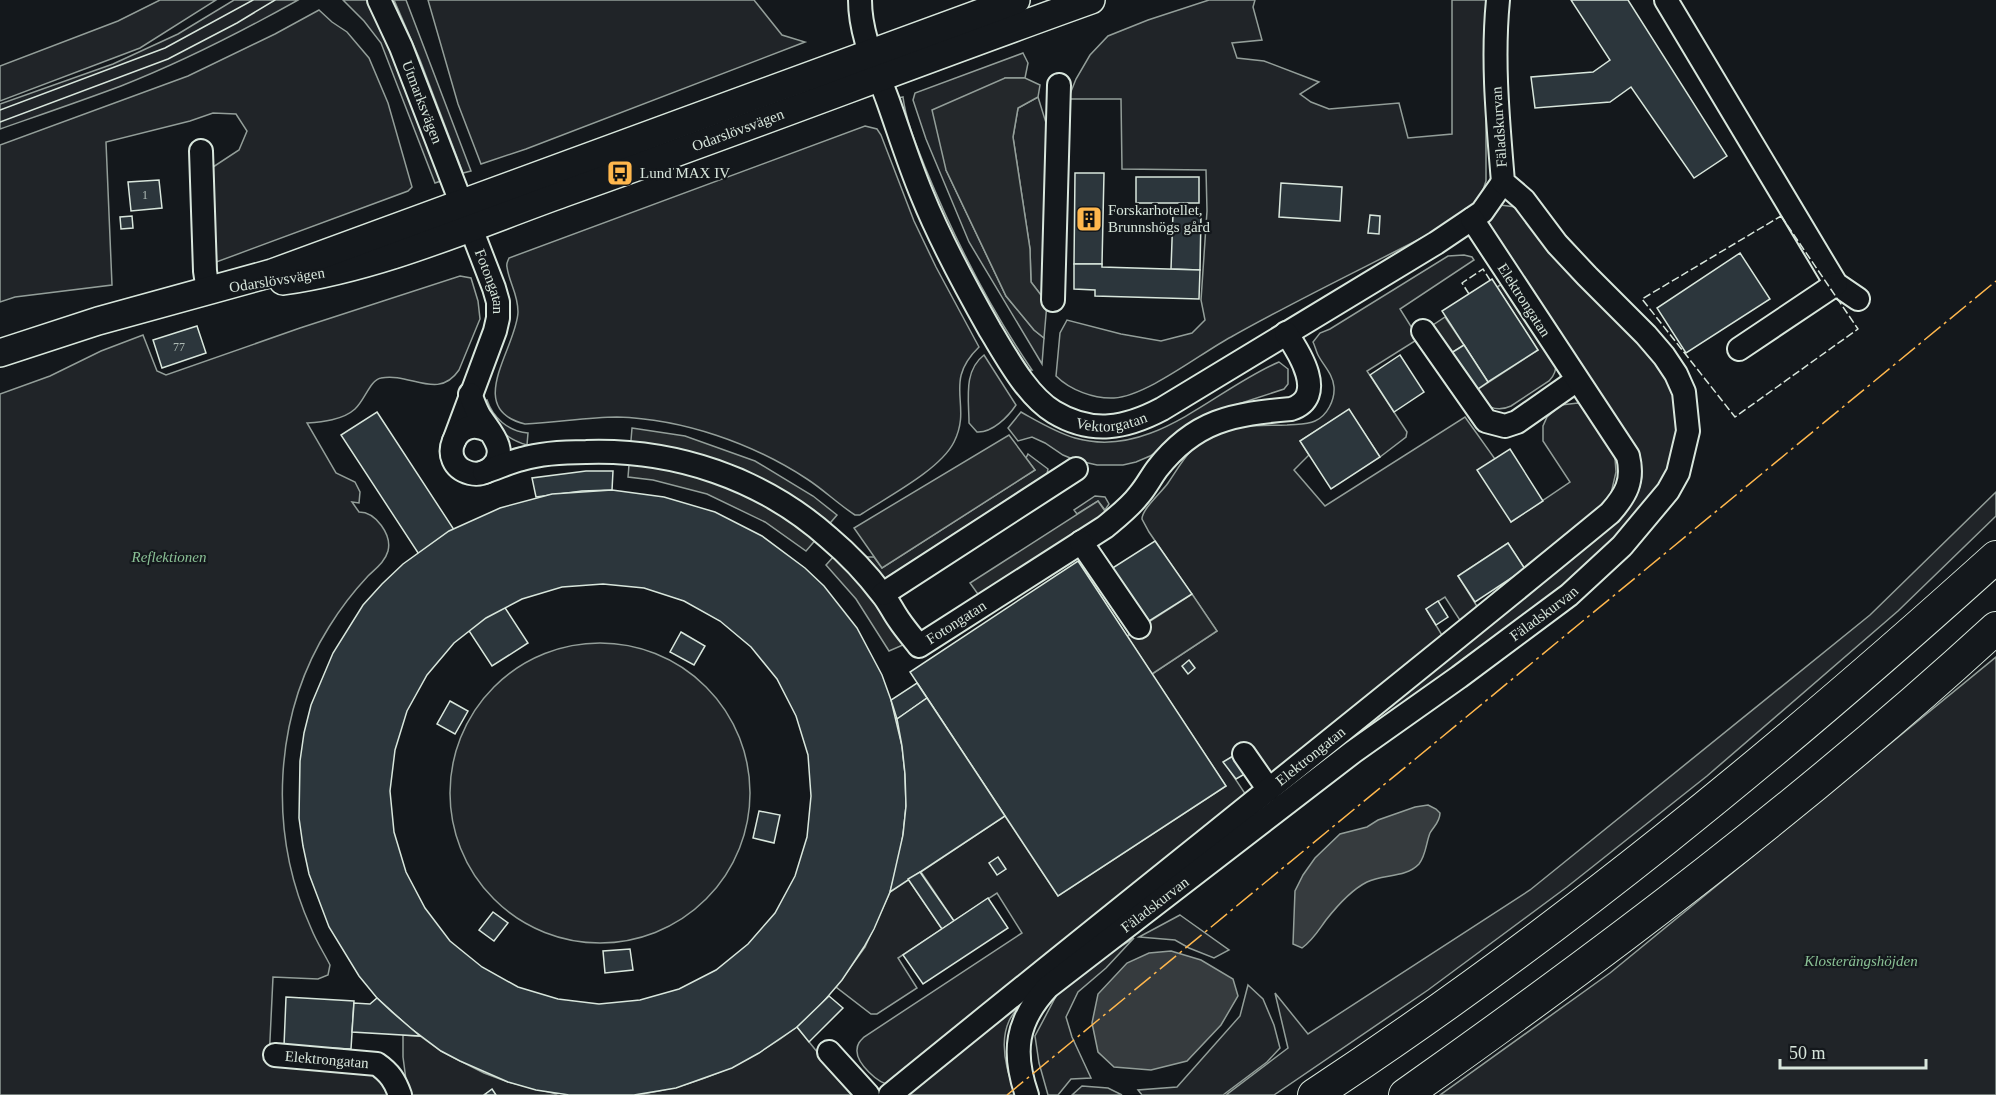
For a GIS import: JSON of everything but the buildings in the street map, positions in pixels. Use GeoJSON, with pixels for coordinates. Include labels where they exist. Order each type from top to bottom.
{"type":"FeatureCollection","features":[{"type":"Feature","properties":{"kind":"highway"},"geometry":{"type":"LineString","coordinates":[[1314,1095],[1498,966],[1633,866],[1772,753],[1996,557]]}},
{"type":"Feature","properties":{"kind":"highway"},"geometry":{"type":"LineString","coordinates":[[1406,1095],[1530,1007],[1684,890],[1818,783],[1957,664],[1996,627]]}},
{"type":"Feature","properties":{"kind":"main road","name":"Odarslövsvägen"},"geometry":{"type":"LineString","coordinates":[[0,353],[98,321],[208,291],[319,276],[393,256],[466,216],[776,117],[875,65],[1016,0]]}},
{"type":"Feature","properties":{"kind":"main road","name":"Odarslövsvägen"},"geometry":{"type":"LineString","coordinates":[[875,65],[1091,0]]}},
{"type":"Feature","properties":{"kind":"street","name":"Utmarksvägen"},"geometry":{"type":"LineString","coordinates":[[379,0],[401,47],[466,216]]}},
{"type":"Feature","properties":{"kind":"street","name":"Vektorgatan"},"geometry":{"type":"LineString","coordinates":[[860,0],[865,36],[922,196],[966,288],[1004,353],[1043,404],[1053,412],[1088,425],[1110,427],[1131,423],[1162,409],[1436,243],[1482,212],[1503,182]]}},
{"type":"Feature","properties":{"kind":"street","name":"Fäladskurvan"},"geometry":{"type":"LineString","coordinates":[[1027,1095],[1018,1063],[1021,1032],[1033,1003],[1048,987],[1369,740],[1459,677],[1569,595],[1622,546],[1653,510],[1673,482],[1683,456],[1688,431],[1684,392],[1676,374],[1646,335],[1557,244],[1524,200],[1503,182],[1495,94],[1498,0]]}},
{"type":"Feature","properties":{"kind":"street"},"geometry":{"type":"LineString","coordinates":[[1666,0],[1836,284],[1858,299]]}},
{"type":"Feature","properties":{"kind":"street"},"geometry":{"type":"LineString","coordinates":[[1053,300],[1059,85]]}},
{"type":"Feature","properties":{"kind":"street"},"geometry":{"type":"LineString","coordinates":[[201,151],[205,271],[208,291]]}},
{"type":"Feature","properties":{"kind":"street","name":"Fotongatan"},"geometry":{"type":"LineString","coordinates":[[454,441],[495,331],[498,310],[494,288],[466,216]]}},
{"type":"Feature","properties":{"kind":"street","name":"Elektrongatan"},"geometry":{"type":"LineString","coordinates":[[890,1095],[1436,657],[1610,513],[1624,496],[1631,469],[1628,456],[1472,219]]}},
{"type":"Feature","properties":{"kind":"street"},"geometry":{"type":"LineString","coordinates":[[1739,349],[1836,284]]}},
{"type":"Feature","properties":{"kind":"street"},"geometry":{"type":"LineString","coordinates":[[1423,331],[1486,421],[1505,426],[1517,422],[1577,380]]}},
{"type":"Feature","properties":{"kind":"street","name":"Fotongatan"},"geometry":{"type":"LineString","coordinates":[[484,472],[523,458],[602,451],[653,455],[712,469],[735,478],[774,498],[816,527],[851,559],[883,594],[919,646],[1120,515],[1139,496],[1158,467],[1178,446],[1200,429],[1224,419],[1295,407],[1305,399],[1309,376],[1286,333]]}},
{"type":"Feature","properties":{"kind":"street"},"geometry":{"type":"LineString","coordinates":[[470,394],[477,412],[492,434],[498,446],[497,460],[484,472],[470,473],[458,466],[452,454],[454,441],[462,430],[480,427],[492,434]]}},
{"type":"Feature","properties":{"kind":"street","name":"Fotongatan"},"geometry":{"type":"LineString","coordinates":[[492,434],[518,451],[536,456]]}},
{"type":"Feature","properties":{"kind":"street"},"geometry":{"type":"LineString","coordinates":[[883,594],[1076,469]]}},
{"type":"Feature","properties":{"kind":"street"},"geometry":{"type":"LineString","coordinates":[[1081,542],[1139,627]]}},
{"type":"Feature","properties":{"kind":"street"},"geometry":{"type":"LineString","coordinates":[[1244,754],[1269,790]]}},
{"type":"Feature","properties":{"kind":"street"},"geometry":{"type":"LineString","coordinates":[[829,1052],[868,1095]]}},
{"type":"Feature","properties":{"kind":"street","name":"Elektrongatan"},"geometry":{"type":"LineString","coordinates":[[275,1055],[377,1064],[388,1071],[400,1095]]}},
{"type":"Feature","properties":{"kind":"green space"},"geometry":{"type":"Polygon","coordinates":[[[160,0],[216,0],[140,48],[0,101],[0,66],[118,21],[160,0]]]}},
{"type":"Feature","properties":{"kind":"green space"},"geometry":{"type":"Polygon","coordinates":[[[234,0],[298,0],[211,46],[144,77],[0,129],[0,104],[113,64],[178,34],[234,0]]]}},
{"type":"Feature","properties":{"kind":"green space"},"geometry":{"type":"Polygon","coordinates":[[[343,0],[368,0],[386,26],[441,181],[435,183],[381,43],[364,21],[343,0]]]}},
{"type":"Feature","properties":{"kind":"green space"},"geometry":{"type":"Polygon","coordinates":[[[394,0],[406,0],[471,171],[463,173],[420,60],[394,0]]]}},
{"type":"Feature","properties":{"kind":"green space"},"geometry":{"type":"Polygon","coordinates":[[[428,0],[754,0],[782,35],[805,42],[526,149],[481,164],[458,104],[428,0]]]}},
{"type":"Feature","properties":{"kind":"green space"},"geometry":{"type":"Polygon","coordinates":[[[1209,0],[1255,0],[1253,7],[1262,40],[1232,43],[1237,58],[1264,61],[1319,82],[1300,94],[1311,102],[1329,109],[1399,103],[1408,138],[1452,134],[1452,0],[1488,0],[1486,181],[1480,199],[1474,207],[1443,227],[1257,323],[1158,382],[1142,390],[1114,398],[1091,395],[1075,389],[1056,376],[1060,333],[1067,320],[1121,334],[1161,341],[1192,333],[1205,320],[1201,300],[1207,211],[1206,170],[1122,169],[1121,99],[1068,99],[1090,55],[1108,36],[1209,0]]]}},
{"type":"Feature","properties":{"kind":"green space"},"geometry":{"type":"Polygon","coordinates":[[[319,10],[347,32],[369,58],[388,103],[412,187],[408,191],[211,264],[213,167],[239,150],[247,131],[236,114],[213,113],[106,142],[112,285],[15,297],[0,302],[0,145],[188,76],[319,10]]]}},
{"type":"Feature","properties":{"kind":"green space"},"geometry":{"type":"Polygon","coordinates":[[[1023,53],[1028,63],[1025,78],[1005,78],[946,170],[1006,296],[1034,330],[1044,338],[1042,364],[969,242],[926,139],[913,100],[915,93],[1023,53]]]}},
{"type":"Feature","properties":{"kind":"green space"},"geometry":{"type":"Polygon","coordinates":[[[903,97],[906,115],[915,141],[948,220],[987,297],[1032,370],[1026,370],[1013,354],[929,193],[898,98],[903,97]]]}},
{"type":"Feature","properties":{"kind":"green space"},"geometry":{"type":"Polygon","coordinates":[[[1038,97],[1047,126],[1047,303],[1031,282],[1030,249],[1013,137],[1018,108],[1038,97]]]}},
{"type":"Feature","properties":{"kind":"green space"},"geometry":{"type":"Polygon","coordinates":[[[865,126],[877,129],[881,135],[914,221],[979,347],[962,372],[961,416],[954,442],[937,463],[925,473],[860,515],[855,515],[786,466],[716,435],[667,422],[617,417],[525,424],[507,416],[498,405],[495,391],[498,376],[518,312],[517,299],[507,266],[509,258],[865,126]]]}},
{"type":"Feature","properties":{"kind":"green space"},"geometry":{"type":"Polygon","coordinates":[[[1500,205],[1516,207],[1661,364],[1678,400],[1680,421],[1671,464],[1660,488],[1640,515],[1542,609],[1023,1002],[1010,1018],[1004,1048],[1007,1068],[1016,1095],[901,1095],[1630,505],[1641,481],[1642,468],[1639,453],[1492,231],[1487,221],[1500,205]]]}},
{"type":"Feature","properties":{"kind":"green space"},"geometry":{"type":"Polygon","coordinates":[[[1464,255],[1474,260],[1400,309],[1417,336],[1415,341],[1367,371],[1407,432],[1406,437],[1380,457],[1349,410],[1300,441],[1309,455],[1294,470],[1325,506],[1465,417],[1495,459],[1511,522],[1570,482],[1543,441],[1543,426],[1547,417],[1561,405],[1578,403],[1586,406],[1611,442],[1616,472],[1610,498],[1505,592],[1500,585],[1525,569],[1508,543],[1458,576],[1480,611],[1463,625],[1445,597],[1426,609],[1445,640],[1270,778],[1245,748],[1224,762],[1246,795],[891,1085],[874,1077],[864,1067],[858,1055],[858,1046],[864,1037],[1022,933],[997,893],[954,921],[921,872],[1005,816],[1058,896],[1226,786],[1152,674],[1217,631],[1149,532],[1142,519],[1143,515],[1188,455],[1206,437],[1223,430],[1241,427],[1305,424],[1319,419],[1329,407],[1334,392],[1332,378],[1313,342],[1320,333],[1448,256],[1464,255]]]}},
{"type":"Feature","properties":{"kind":"green space","name":"Reflektionen"},"geometry":{"type":"Polygon","coordinates":[[[460,276],[471,278],[478,301],[480,319],[459,370],[451,379],[433,385],[392,377],[381,378],[374,382],[359,405],[350,413],[332,420],[307,423],[336,473],[355,482],[360,492],[359,503],[352,502],[359,512],[377,520],[388,538],[389,545],[385,559],[342,607],[310,662],[287,736],[283,775],[283,814],[288,853],[297,891],[313,933],[330,965],[328,975],[318,979],[273,977],[269,1061],[362,1068],[378,1076],[389,1095],[0,1095],[0,394],[50,376],[101,351],[143,335],[157,371],[166,375],[460,276]]]}},
{"type":"Feature","properties":{"kind":"green space"},"geometry":{"type":"Polygon","coordinates":[[[1507,281],[1556,364],[1554,374],[1549,381],[1511,406],[1499,409],[1490,407],[1472,393],[1538,350],[1497,287],[1507,281]]]}},
{"type":"Feature","properties":{"kind":"green space"},"geometry":{"type":"Polygon","coordinates":[[[984,355],[1016,405],[994,427],[977,432],[969,423],[968,396],[973,369],[984,355]]]}},
{"type":"Feature","properties":{"kind":"green space"},"geometry":{"type":"Polygon","coordinates":[[[1279,362],[1288,369],[1288,384],[1284,389],[1217,411],[1150,456],[1136,462],[1123,465],[1097,465],[1075,460],[1032,437],[1018,441],[1008,428],[1021,412],[1054,430],[1075,438],[1103,442],[1130,439],[1156,431],[1181,419],[1254,374],[1279,362]]]}},
{"type":"Feature","properties":{"kind":"green space"},"geometry":{"type":"Polygon","coordinates":[[[487,400],[497,418],[514,430],[528,433],[527,445],[510,438],[499,429],[484,401],[487,400]]]}},
{"type":"Feature","properties":{"kind":"green space"},"geometry":{"type":"Polygon","coordinates":[[[1028,454],[1048,469],[1047,474],[886,578],[877,576],[866,562],[867,557],[874,557],[882,568],[1035,470],[1026,458],[1028,454]]]}},
{"type":"Feature","properties":{"kind":"green space"},"geometry":{"type":"Polygon","coordinates":[[[1996,492],[1996,516],[1898,611],[1707,776],[1567,887],[1428,990],[1274,1095],[1226,1095],[1288,1048],[1275,993],[1308,1034],[1530,890],[1870,615],[1996,492]]]}},
{"type":"Feature","properties":{"kind":"green space"},"geometry":{"type":"Polygon","coordinates":[[[1095,496],[1105,497],[1109,504],[1105,510],[1098,501],[1077,514],[1074,510],[1095,496]]]}},
{"type":"Feature","properties":{"kind":"green space"},"geometry":{"type":"Polygon","coordinates":[[[600,643],[629,646],[657,655],[683,668],[706,687],[725,710],[738,736],[747,764],[750,793],[747,822],[738,850],[725,876],[706,899],[683,918],[657,931],[629,940],[600,943],[571,940],[543,931],[517,918],[494,899],[475,876],[462,850],[453,822],[450,793],[453,764],[462,736],[475,710],[494,687],[517,668],[543,655],[571,646],[600,643]]]}},
{"type":"Feature","properties":{"kind":"green space","name":"Klosterängshöjden"},"geometry":{"type":"Polygon","coordinates":[[[1996,657],[1996,1095],[1440,1095],[1610,973],[1996,657]]]}},
{"type":"Feature","properties":{"kind":"green space"},"geometry":{"type":"Polygon","coordinates":[[[908,879],[942,929],[898,958],[917,988],[877,1014],[871,1014],[836,987],[865,947],[890,892],[908,879]]]}},
{"type":"Feature","properties":{"kind":"green space"},"geometry":{"type":"Polygon","coordinates":[[[1180,915],[1229,950],[1214,958],[1175,940],[1139,937],[1180,915]]]}},
{"type":"Feature","properties":{"kind":"green space"},"geometry":{"type":"Polygon","coordinates":[[[1134,938],[1106,968],[1078,992],[1066,1017],[1072,1037],[1091,1078],[1071,1079],[1058,1095],[1048,1095],[1039,1063],[1035,1036],[1064,981],[1134,938]]]}},
{"type":"Feature","properties":{"kind":"green space"},"geometry":{"type":"Polygon","coordinates":[[[1248,985],[1263,999],[1274,1025],[1280,1048],[1267,1062],[1223,1095],[1142,1095],[1138,1090],[1177,1087],[1240,1016],[1248,985]]]}},
{"type":"Feature","properties":{"kind":"green space"},"geometry":{"type":"Polygon","coordinates":[[[797,1027],[852,1095],[634,1095],[678,1087],[720,1072],[759,1052],[797,1027]]]}},
{"type":"Feature","properties":{"kind":"green space"},"geometry":{"type":"Polygon","coordinates":[[[403,1035],[420,1036],[441,1051],[484,1073],[508,1082],[557,1094],[496,1095],[492,1090],[484,1095],[408,1095],[403,1057],[403,1035]]]}},
{"type":"Feature","properties":{"kind":"green space"},"geometry":{"type":"Polygon","coordinates":[[[1082,1086],[1108,1088],[1122,1095],[1072,1095],[1082,1086]]]}},
{"type":"Feature","properties":{"kind":"shaded area"},"geometry":{"type":"Polygon","coordinates":[[[1005,78],[1025,78],[1040,85],[1038,97],[1018,108],[1013,137],[1030,249],[1031,282],[1047,303],[1044,338],[1034,330],[1006,296],[946,170],[932,110],[1005,78]]]}},
{"type":"Feature","properties":{"kind":"shaded area"},"geometry":{"type":"Polygon","coordinates":[[[1445,317],[1464,345],[1448,355],[1430,327],[1445,317]]]}},
{"type":"Feature","properties":{"kind":"shaded area"},"geometry":{"type":"Polygon","coordinates":[[[632,428],[685,436],[755,461],[813,496],[837,515],[806,551],[765,522],[707,494],[653,480],[628,477],[632,428]]]}},
{"type":"Feature","properties":{"kind":"shaded area"},"geometry":{"type":"Polygon","coordinates":[[[1009,435],[1035,470],[882,568],[854,528],[1009,435]]]}},
{"type":"Feature","properties":{"kind":"shaded area"},"geometry":{"type":"Polygon","coordinates":[[[1098,501],[1107,514],[980,597],[970,583],[1098,501]]]}},
{"type":"Feature","properties":{"kind":"shaded area"},"geometry":{"type":"Polygon","coordinates":[[[834,556],[868,593],[903,645],[889,651],[856,599],[826,565],[834,556]]]}},
{"type":"Feature","properties":{"kind":"shaded area"},"geometry":{"type":"Polygon","coordinates":[[[1192,594],[1217,631],[1152,674],[1127,636],[1192,594]]]}},
{"type":"Feature","properties":{"kind":"shaded area"},"geometry":{"type":"Polygon","coordinates":[[[1428,805],[1436,809],[1440,816],[1430,833],[1425,853],[1419,864],[1408,872],[1361,885],[1340,904],[1306,945],[1302,948],[1293,944],[1295,891],[1315,858],[1340,834],[1367,827],[1378,820],[1415,807],[1428,805]]]}},
{"type":"Feature","properties":{"kind":"shaded area"},"geometry":{"type":"Polygon","coordinates":[[[1171,951],[1201,960],[1233,979],[1238,996],[1221,1025],[1187,1061],[1151,1070],[1114,1067],[1098,1052],[1092,1023],[1098,994],[1127,963],[1149,953],[1171,951]]]}},
{"type":"Feature","properties":{"kind":"tram line"},"geometry":{"type":"LineString","coordinates":[[0,110],[165,48],[253,0]]}},
{"type":"Feature","properties":{"kind":"tram line"},"geometry":{"type":"LineString","coordinates":[[0,122],[168,59],[275,0]]}},
{"type":"Feature","properties":{"kind":"fence"},"geometry":{"type":"LineString","coordinates":[[1781,216],[1858,329],[1735,417],[1642,299],[1781,216]]}},
{"type":"Feature","properties":{"kind":"fence"},"geometry":{"type":"LineString","coordinates":[[1469,294],[1462,283],[1483,269],[1490,280]]}},
{"type":"Feature","properties":{"kind":"power"},"geometry":{"type":"LineString","coordinates":[[1007,1095],[1996,281]]}},
{"type":"Feature","properties":{"kind":"place","name":"Lund MAX IV"},"geometry":{"type":"Point","coordinates":[620,173]}},
{"type":"Feature","properties":{"kind":"place","name":"Forskarhotellet, Brunnshögs gård"},"geometry":{"type":"Point","coordinates":[1089,219]}}]}
